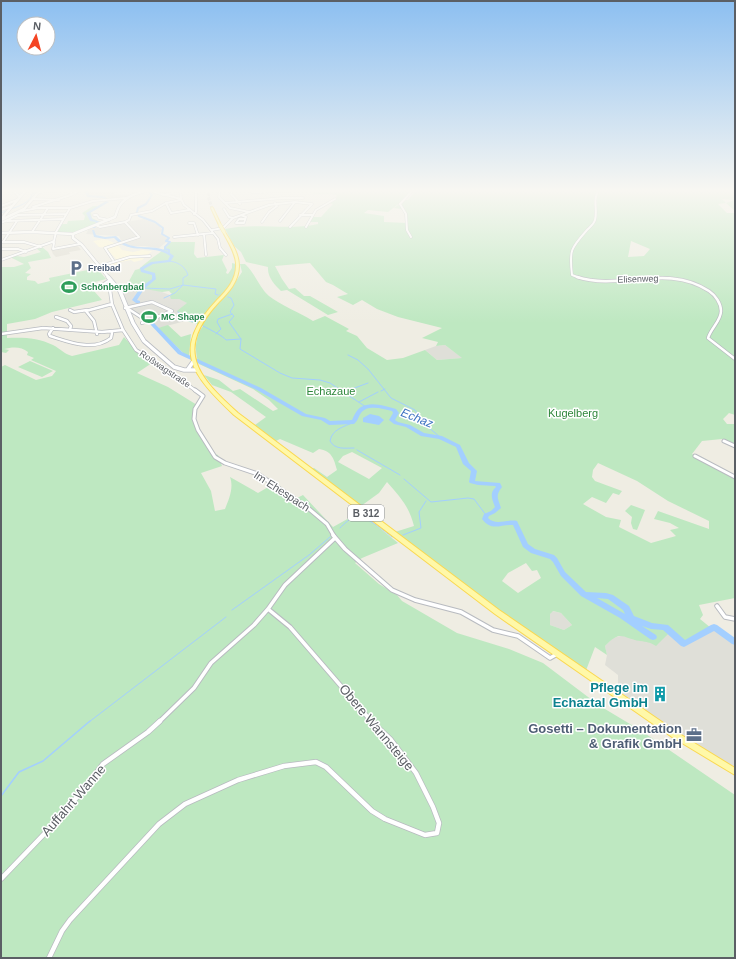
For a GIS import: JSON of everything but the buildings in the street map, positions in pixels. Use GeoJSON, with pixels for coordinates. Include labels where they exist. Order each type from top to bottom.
{"type":"FeatureCollection","features":[{"type":"Feature","properties":{"kind":"main road"},"geometry":{"type":"LineString","coordinates":[[70,234],[74,234],[74,238],[100,266],[120,291],[133,323],[144,341],[172,366],[180,369],[196,369]]}},
{"type":"Feature","properties":{"kind":"main road","name":"B 312"},"geometry":{"type":"LineString","coordinates":[[225,234],[237,260],[235,279],[198,326],[193,338],[193,361],[201,378],[206,384],[236,414],[497,612],[675,735],[735,772]]}},
{"type":"Feature","properties":{"kind":"main road"},"geometry":{"type":"LineString","coordinates":[[188,369],[193,361]]}},
{"type":"Feature","properties":{"kind":"main road"},"geometry":{"type":"LineString","coordinates":[[180,369],[196,369]]}},
{"type":"Feature","properties":{"kind":"street"},"geometry":{"type":"LineString","coordinates":[[2,242],[8,234]]}},
{"type":"Feature","properties":{"kind":"street"},"geometry":{"type":"LineString","coordinates":[[1,260],[52,242],[54,241],[56,234]]}},
{"type":"Feature","properties":{"kind":"street"},"geometry":{"type":"LineString","coordinates":[[113,260],[105,250],[106,248],[139,237],[136,234]]}},
{"type":"Feature","properties":{"kind":"street"},"geometry":{"type":"LineString","coordinates":[[174,237],[204,234],[206,255]]}},
{"type":"Feature","properties":{"kind":"street"},"geometry":{"type":"LineString","coordinates":[[214,234],[218,239],[220,248],[226,255]]}},
{"type":"Feature","properties":{"kind":"street","name":"Elisenweg"},"geometry":{"type":"LineString","coordinates":[[584,234],[573,246],[570,259],[572,275],[589,280],[675,278],[699,284],[716,297],[721,307],[720,319],[710,330],[708,338],[735,359]]}},
{"type":"Feature","properties":{"kind":"street"},"geometry":{"type":"LineString","coordinates":[[2,242],[24,242],[41,247]]}},
{"type":"Feature","properties":{"kind":"street"},"geometry":{"type":"LineString","coordinates":[[52,242],[54,243],[53,249],[80,244]]}},
{"type":"Feature","properties":{"kind":"street"},"geometry":{"type":"LineString","coordinates":[[1,248],[18,249],[26,252]]}},
{"type":"Feature","properties":{"kind":"street"},"geometry":{"type":"LineString","coordinates":[[100,266],[113,260],[137,256],[150,256]]}},
{"type":"Feature","properties":{"kind":"street"},"geometry":{"type":"LineString","coordinates":[[1,257],[8,258]]}},
{"type":"Feature","properties":{"kind":"street","name":"Roßwagstraße"},"geometry":{"type":"LineString","coordinates":[[110,280],[104,283],[110,290],[112,304],[123,330],[136,350],[165,368],[203,396]]}},
{"type":"Feature","properties":{"kind":"street"},"geometry":{"type":"LineString","coordinates":[[126,308],[152,302],[172,311],[142,323]]}},
{"type":"Feature","properties":{"kind":"street"},"geometry":{"type":"LineString","coordinates":[[70,310],[74,312],[112,304]]}},
{"type":"Feature","properties":{"kind":"street"},"geometry":{"type":"LineString","coordinates":[[126,308],[147,321]]}},
{"type":"Feature","properties":{"kind":"street"},"geometry":{"type":"LineString","coordinates":[[87,310],[86,311],[92,315],[96,325],[97,334]]}},
{"type":"Feature","properties":{"kind":"street"},"geometry":{"type":"LineString","coordinates":[[56,317],[67,322],[71,326],[70,329]]}},
{"type":"Feature","properties":{"kind":"street"},"geometry":{"type":"LineString","coordinates":[[1,334],[26,328],[70,329],[97,334],[112,333],[123,330]]}},
{"type":"Feature","properties":{"kind":"street"},"geometry":{"type":"LineString","coordinates":[[53,328],[49,334],[50,336],[64,339],[80,346],[107,341],[111,338],[112,333]]}},
{"type":"Feature","properties":{"kind":"street"},"geometry":{"type":"LineString","coordinates":[[165,368],[172,366]]}},
{"type":"Feature","properties":{"kind":"street","name":"Im Ehespach"},"geometry":{"type":"LineString","coordinates":[[203,396],[195,409],[194,419],[198,430],[215,457],[258,474],[270,482],[308,508],[327,524],[335,538]]}},
{"type":"Feature","properties":{"kind":"street"},"geometry":{"type":"LineString","coordinates":[[724,441],[735,446]]}},
{"type":"Feature","properties":{"kind":"street"},"geometry":{"type":"LineString","coordinates":[[695,456],[735,478]]}},
{"type":"Feature","properties":{"kind":"street"},"geometry":{"type":"LineString","coordinates":[[335,538],[382,582],[402,595],[461,612],[493,630],[518,636],[550,658],[559,655]]}},
{"type":"Feature","properties":{"kind":"street","name":"Auffahrt Wanne"},"geometry":{"type":"LineString","coordinates":[[1,879],[47,831],[84,789],[103,764],[148,732],[194,688],[211,663],[254,625],[268,609],[285,585],[335,538]]}},
{"type":"Feature","properties":{"kind":"street"},"geometry":{"type":"LineString","coordinates":[[716,606],[725,617],[735,619]]}},
{"type":"Feature","properties":{"kind":"street","name":"Obere Wannsteige"},"geometry":{"type":"LineString","coordinates":[[49,958],[62,931],[70,920],[159,824],[185,804],[254,774],[284,766],[316,762],[326,767],[372,811],[385,819],[426,835],[437,833],[439,823],[416,773],[391,740],[365,715],[315,653],[290,627],[268,609]]}},
{"type":"Feature","properties":{"kind":"shaded area"},"geometry":{"type":"Polygon","coordinates":[[[86,234],[161,234],[169,240],[159,248],[131,246],[122,242],[119,236],[86,234]]]}},
{"type":"Feature","properties":{"kind":"shaded area"},"geometry":{"type":"Polygon","coordinates":[[[103,239],[118,245],[122,250],[133,252],[142,250],[152,251],[142,260],[134,262],[131,260],[121,262],[118,264],[117,269],[106,270],[104,267],[111,264],[116,259],[107,248],[99,247],[93,241],[103,239]]]}},
{"type":"Feature","properties":{"kind":"shaded area"},"geometry":{"type":"Polygon","coordinates":[[[77,245],[81,250],[69,252],[70,254],[56,257],[51,249],[77,245]]]}},
{"type":"Feature","properties":{"kind":"shaded area"},"geometry":{"type":"Polygon","coordinates":[[[133,288],[135,291],[145,289],[156,290],[192,305],[193,319],[155,329],[148,321],[127,307],[122,290],[133,288]]]}},
{"type":"Feature","properties":{"kind":"shaded area"},"geometry":{"type":"Polygon","coordinates":[[[445,345],[463,358],[437,360],[425,350],[436,346],[445,345]]]}},
{"type":"Feature","properties":{"kind":"shaded area"},"geometry":{"type":"Polygon","coordinates":[[[552,611],[561,613],[572,625],[564,630],[550,625],[550,614],[552,611]]]}},
{"type":"Feature","properties":{"kind":"shaded area"},"geometry":{"type":"Polygon","coordinates":[[[714,627],[735,642],[735,772],[618,695],[618,675],[605,665],[607,655],[605,646],[613,638],[624,635],[640,641],[648,641],[669,633],[684,644],[714,627]]]}},
{"type":"Feature","properties":{"kind":"green space"},"geometry":{"type":"Polygon","coordinates":[[[228,234],[735,234],[735,415],[729,413],[723,419],[727,424],[735,424],[735,444],[722,439],[702,441],[692,454],[735,477],[735,598],[699,605],[703,615],[700,619],[711,628],[684,644],[669,633],[656,646],[648,642],[618,636],[605,646],[607,655],[595,647],[585,673],[531,636],[395,532],[414,526],[407,507],[387,482],[379,493],[361,506],[312,469],[314,468],[327,477],[337,470],[330,454],[319,449],[313,453],[280,439],[276,441],[255,425],[266,417],[231,392],[212,385],[204,375],[219,380],[233,391],[240,389],[273,411],[278,409],[269,400],[253,389],[199,364],[196,354],[196,344],[198,334],[203,326],[187,321],[177,311],[187,303],[179,299],[171,299],[170,296],[172,294],[169,291],[162,292],[145,289],[139,294],[133,288],[123,290],[121,286],[128,283],[135,270],[139,269],[171,242],[195,242],[194,254],[197,258],[224,255],[222,260],[227,270],[226,273],[228,274],[232,268],[232,263],[236,264],[233,279],[236,281],[242,272],[240,264],[245,264],[269,296],[313,321],[325,316],[349,329],[346,331],[357,336],[367,348],[387,360],[403,358],[425,350],[437,360],[462,358],[445,345],[436,346],[438,342],[422,338],[442,328],[398,317],[377,309],[362,300],[353,305],[337,297],[348,294],[326,282],[310,263],[275,266],[289,289],[295,288],[304,296],[310,296],[338,312],[328,315],[287,290],[281,291],[270,277],[268,267],[246,262],[241,252],[234,246],[228,234]],[[631,241],[628,257],[644,256],[650,249],[631,241]],[[352,452],[343,456],[338,462],[369,479],[382,468],[352,452]],[[598,463],[593,470],[592,477],[595,481],[622,491],[619,495],[613,493],[606,503],[592,497],[583,504],[606,517],[621,520],[619,527],[651,543],[676,536],[670,530],[679,528],[670,523],[654,519],[658,511],[709,529],[709,521],[668,501],[637,481],[598,463]],[[526,563],[508,573],[502,581],[518,593],[541,578],[537,570],[532,571],[526,563]],[[553,611],[550,614],[550,625],[564,630],[572,625],[561,613],[553,611]]]}},
{"type":"Feature","properties":{"kind":"green space"},"geometry":{"type":"Polygon","coordinates":[[[42,247],[48,252],[51,258],[28,262],[31,268],[25,273],[31,274],[27,277],[27,280],[35,281],[38,284],[50,281],[49,278],[97,268],[106,279],[91,283],[98,290],[94,291],[102,300],[52,312],[35,319],[7,324],[7,338],[37,339],[53,345],[72,356],[119,345],[124,337],[140,355],[152,363],[137,373],[168,387],[197,405],[195,418],[198,430],[212,453],[218,455],[222,466],[201,473],[211,491],[215,511],[225,509],[231,489],[230,477],[258,493],[275,483],[297,498],[303,495],[333,527],[360,512],[398,543],[362,558],[355,563],[379,584],[397,595],[402,601],[457,633],[509,649],[543,663],[600,706],[640,730],[735,795],[735,958],[1,958],[1,367],[5,365],[36,380],[52,376],[56,371],[31,360],[34,358],[27,355],[28,352],[22,349],[10,348],[4,349],[9,350],[6,353],[1,352],[1,267],[14,267],[24,264],[10,257],[24,257],[41,252],[37,249],[42,247]]]}},
{"type":"Feature","properties":{"kind":"green space"},"geometry":{"type":"Polygon","coordinates":[[[168,325],[181,337],[191,334],[189,356],[184,354],[158,328],[168,325]]]}},
{"type":"Feature","properties":{"kind":"green space"},"geometry":{"type":"Polygon","coordinates":[[[30,361],[53,371],[42,377],[18,367],[30,361]]]}},
{"type":"Feature","properties":{"kind":"green space"},"geometry":{"type":"Polygon","coordinates":[[[631,505],[645,510],[637,530],[633,529],[631,523],[632,517],[625,511],[631,505]]]}},
{"type":"Feature","properties":{"kind":"water"},"geometry":{"type":"Polygon","coordinates":[[[370,414],[379,416],[384,420],[379,425],[363,422],[363,418],[370,414]]]}},
{"type":"Feature","properties":{"kind":"waterway","name":"Echaz"},"geometry":{"type":"LineString","coordinates":[[94,234],[95,236],[105,238],[115,237],[120,243],[135,248],[159,249],[166,251],[172,256],[169,261],[152,263],[142,268],[142,271],[154,274],[154,279],[142,288],[134,300],[138,302]]}},
{"type":"Feature","properties":{"kind":"waterway"},"geometry":{"type":"LineString","coordinates":[[162,234],[169,238],[166,241],[170,242],[165,247],[165,249],[169,250],[169,252]]}},
{"type":"Feature","properties":{"kind":"waterway"},"geometry":{"type":"LineString","coordinates":[[169,261],[181,265],[187,272],[188,275],[183,278],[183,285]]}},
{"type":"Feature","properties":{"kind":"waterway"},"geometry":{"type":"LineString","coordinates":[[142,288],[170,289],[183,285]]}},
{"type":"Feature","properties":{"kind":"waterway"},"geometry":{"type":"LineString","coordinates":[[164,298],[175,293],[183,285]]}},
{"type":"Feature","properties":{"kind":"waterway"},"geometry":{"type":"LineString","coordinates":[[183,285],[216,289],[215,294],[218,295]]}},
{"type":"Feature","properties":{"kind":"waterway"},"geometry":{"type":"LineString","coordinates":[[220,295],[225,296]]}},
{"type":"Feature","properties":{"kind":"waterway"},"geometry":{"type":"LineString","coordinates":[[228,297],[231,298],[234,305],[230,312],[232,314]]}},
{"type":"Feature","properties":{"kind":"waterway"},"geometry":{"type":"LineString","coordinates":[[178,312],[183,315]]}},
{"type":"Feature","properties":{"kind":"waterway"},"geometry":{"type":"LineString","coordinates":[[216,334],[221,329],[217,322],[218,319],[232,314]]}},
{"type":"Feature","properties":{"kind":"waterway"},"geometry":{"type":"LineString","coordinates":[[232,314],[234,316],[229,322],[241,339]]}},
{"type":"Feature","properties":{"kind":"waterway","name":"Echaz"},"geometry":{"type":"LineString","coordinates":[[153,319],[152,323],[180,353],[259,389],[304,415],[323,419],[329,423],[354,422],[359,412],[363,408],[376,406],[394,410],[396,413],[392,420],[396,423],[408,426],[423,435],[440,437],[458,446],[466,464],[474,471],[472,482],[498,484],[499,487],[495,491],[494,496],[498,508],[486,515],[485,519],[495,525],[510,522],[515,523],[525,545],[533,551],[552,557],[563,574],[584,594],[610,597],[626,608],[631,618],[651,626],[665,627],[684,644],[714,627],[735,642]]}},
{"type":"Feature","properties":{"kind":"waterway"},"geometry":{"type":"LineString","coordinates":[[187,320],[194,322]]}},
{"type":"Feature","properties":{"kind":"waterway"},"geometry":{"type":"LineString","coordinates":[[203,326],[216,334]]}},
{"type":"Feature","properties":{"kind":"waterway"},"geometry":{"type":"LineString","coordinates":[[216,334],[226,340],[241,339]]}},
{"type":"Feature","properties":{"kind":"waterway"},"geometry":{"type":"LineString","coordinates":[[241,339],[240,349],[280,373],[292,378],[320,380],[330,383],[366,407]]}},
{"type":"Feature","properties":{"kind":"waterway"},"geometry":{"type":"LineString","coordinates":[[348,355],[358,360],[368,369],[384,389]]}},
{"type":"Feature","properties":{"kind":"waterway"},"geometry":{"type":"LineString","coordinates":[[344,392],[368,383]]}},
{"type":"Feature","properties":{"kind":"waterway"},"geometry":{"type":"LineString","coordinates":[[384,389],[391,398],[415,410],[428,427],[440,437]]}},
{"type":"Feature","properties":{"kind":"waterway"},"geometry":{"type":"LineString","coordinates":[[359,402],[378,392]]}},
{"type":"Feature","properties":{"kind":"waterway"},"geometry":{"type":"LineString","coordinates":[[354,422],[336,431],[331,437],[330,441],[337,447],[354,448]]}},
{"type":"Feature","properties":{"kind":"waterway"},"geometry":{"type":"LineString","coordinates":[[357,450],[400,475]]}},
{"type":"Feature","properties":{"kind":"waterway"},"geometry":{"type":"LineString","coordinates":[[404,479],[431,502],[468,498],[474,499],[486,515]]}},
{"type":"Feature","properties":{"kind":"waterway"},"geometry":{"type":"LineString","coordinates":[[403,535],[421,528],[419,512],[426,501]]}},
{"type":"Feature","properties":{"kind":"waterway"},"geometry":{"type":"LineString","coordinates":[[340,528],[347,521],[360,517],[365,518],[375,524],[392,537]]}},
{"type":"Feature","properties":{"kind":"waterway"},"geometry":{"type":"LineString","coordinates":[[232,610],[309,555],[330,537]]}},
{"type":"Feature","properties":{"kind":"waterway","name":"Echaz"},"geometry":{"type":"LineString","coordinates":[[586,595],[623,616],[653,637]]}},
{"type":"Feature","properties":{"kind":"waterway"},"geometry":{"type":"LineString","coordinates":[[89,722],[226,617]]}},
{"type":"Feature","properties":{"kind":"waterway"},"geometry":{"type":"LineString","coordinates":[[1,796],[19,772],[43,761],[90,721]]}},
{"type":"Feature","properties":{"kind":"place","name":"Freibad"},"geometry":{"type":"Point","coordinates":[76,268]}},
{"type":"Feature","properties":{"kind":"place","name":"Schönbergbad"},"geometry":{"type":"Point","coordinates":[69,287]}},
{"type":"Feature","properties":{"kind":"place","name":"MC Shape"},"geometry":{"type":"Point","coordinates":[149,317]}},
{"type":"Feature","properties":{"kind":"place","name":"Pflege im Echaztal GmbH"},"geometry":{"type":"Point","coordinates":[660,694]}},
{"type":"Feature","properties":{"kind":"place","name":"Gosetti – Dokumentation & Grafik GmbH"},"geometry":{"type":"Point","coordinates":[694,735]}},
{"type":"Feature","properties":{"kind":"park label","name":"Echazaue"},"geometry":{"type":"Point","coordinates":[331,391]}},
{"type":"Feature","properties":{"kind":"park label","name":"Kugelberg"},"geometry":{"type":"Point","coordinates":[573,413]}}]}
